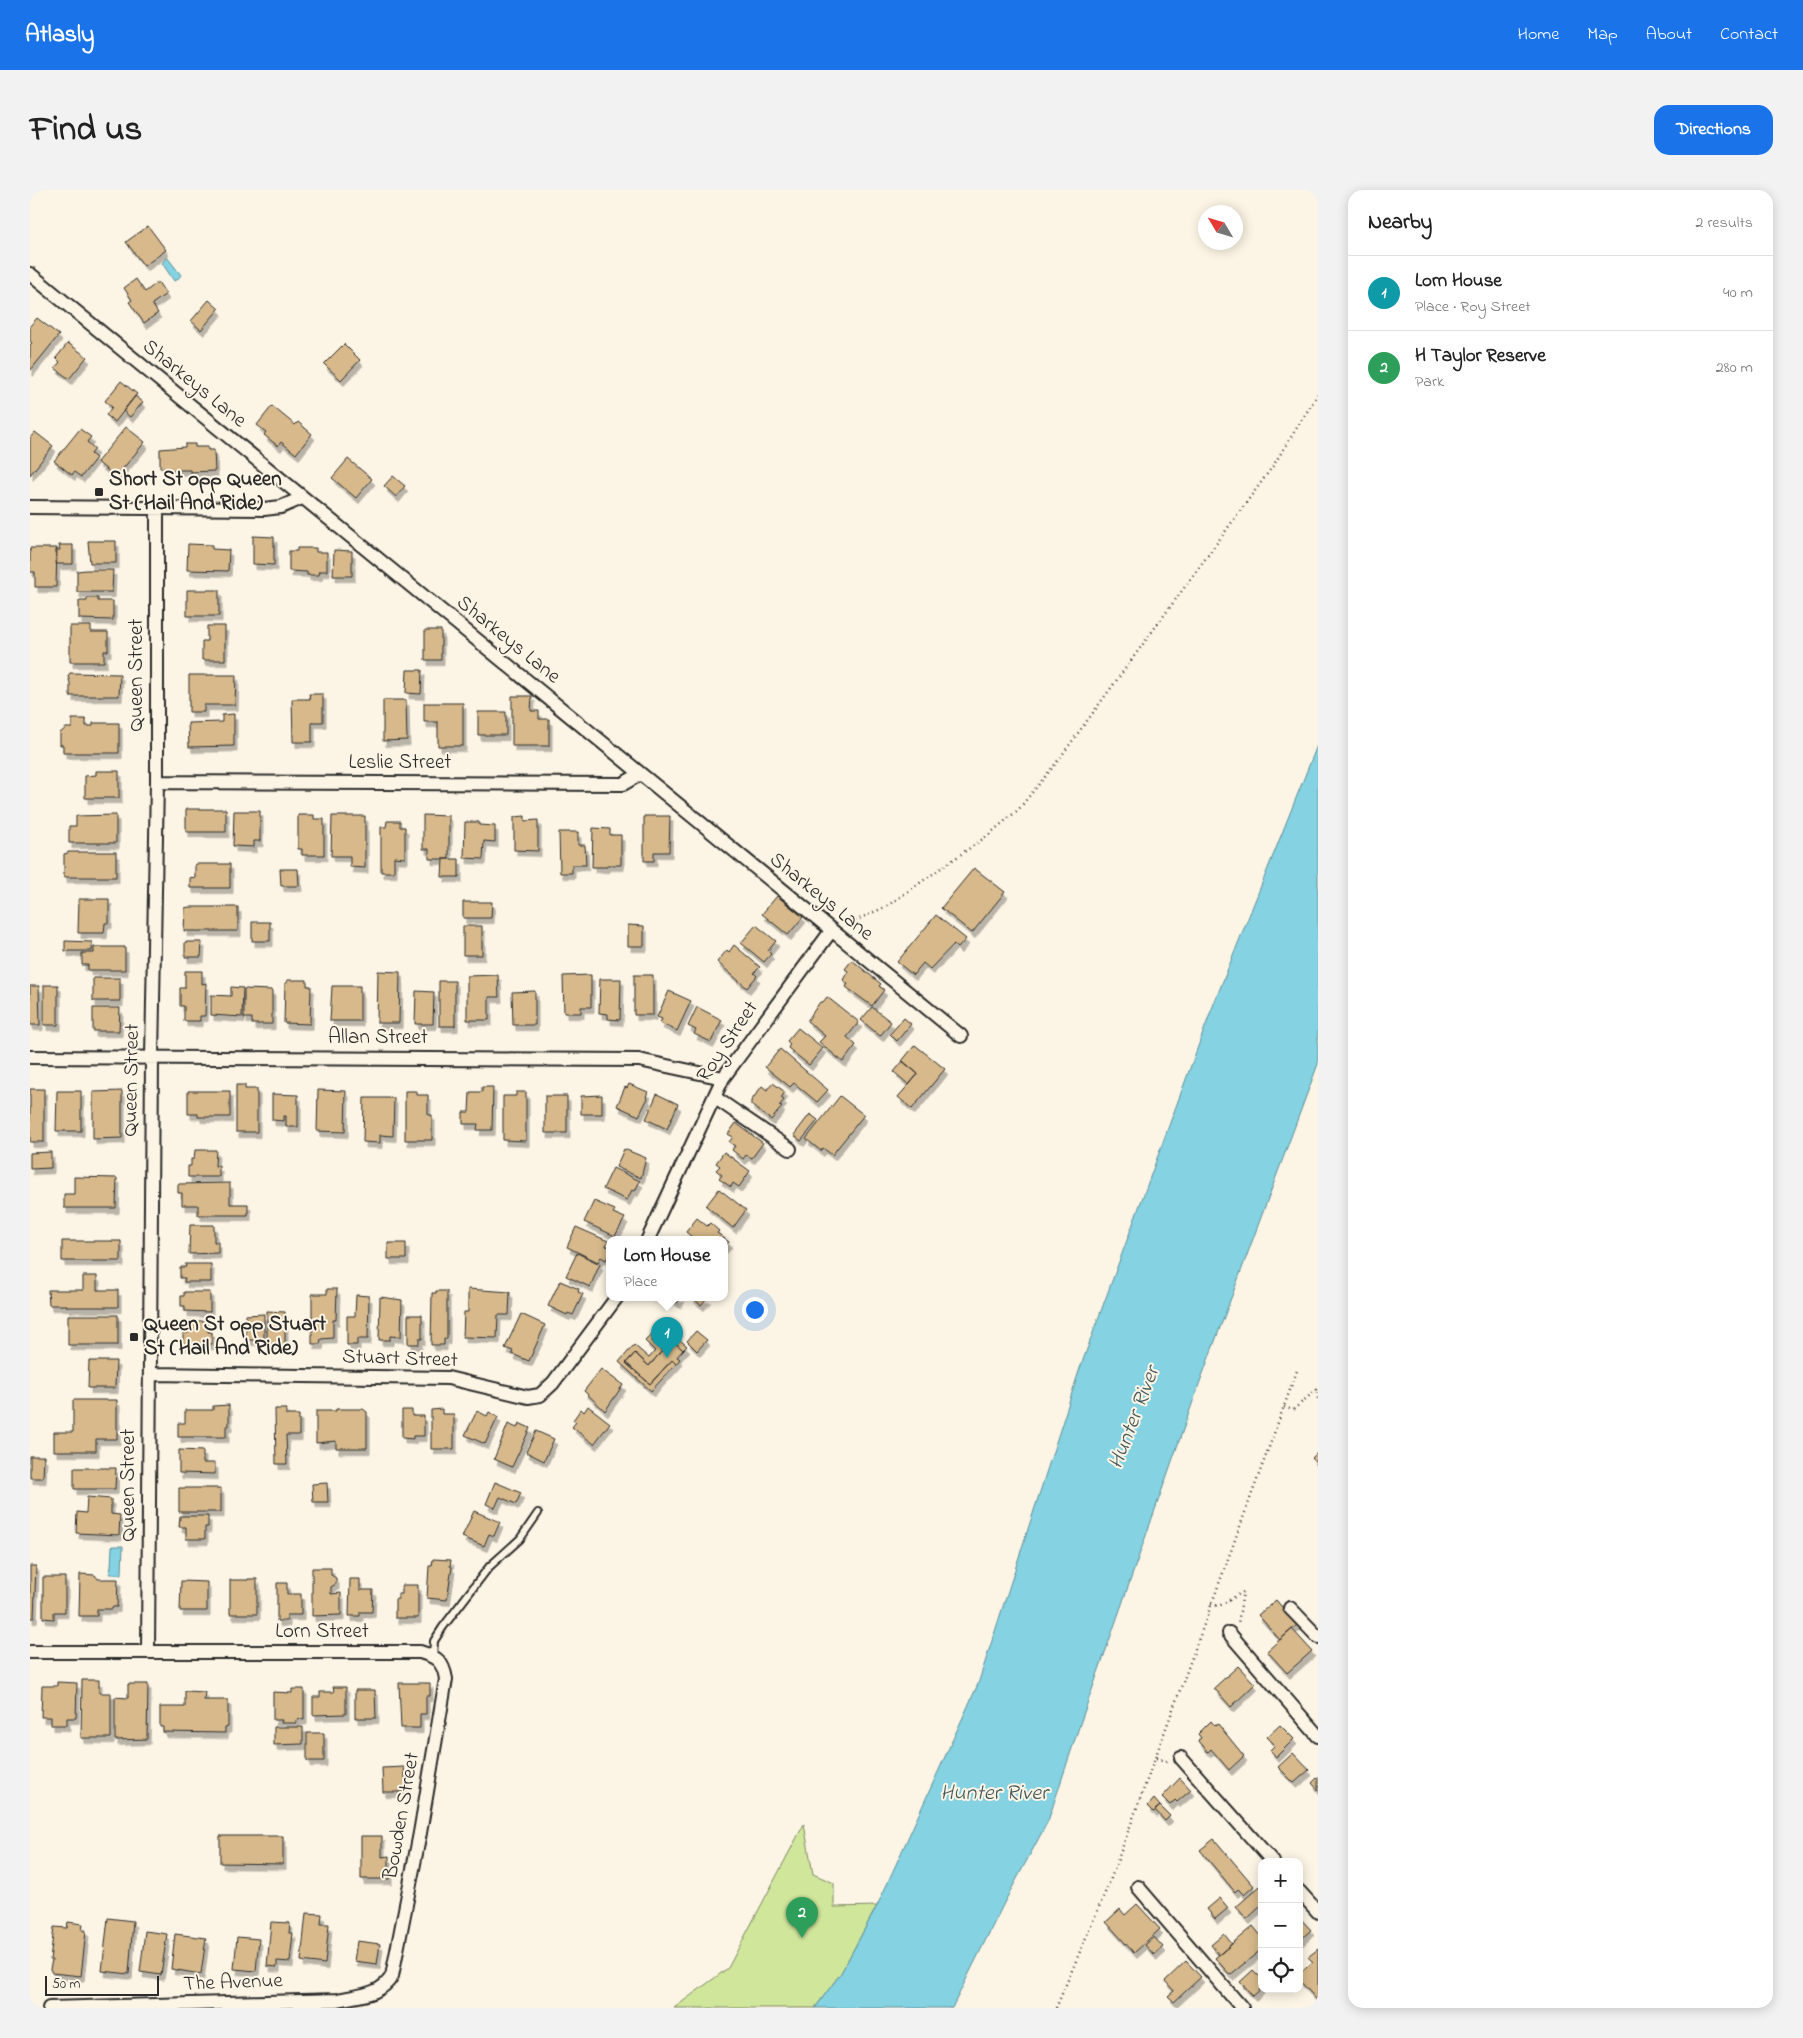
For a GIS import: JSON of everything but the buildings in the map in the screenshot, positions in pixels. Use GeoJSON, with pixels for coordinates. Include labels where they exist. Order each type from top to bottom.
{"type":"FeatureCollection","features":[{"type":"Feature","properties":{"kind":"street","name":"Sharkeys Lane"},"geometry":{"type":"LineString","coordinates":[[30,274],[961,1036]]}},
{"type":"Feature","properties":{"kind":"street"},"geometry":{"type":"LineString","coordinates":[[30,507],[264,509],[280,507],[302,498]]}},
{"type":"Feature","properties":{"kind":"street","name":"Queen Street"},"geometry":{"type":"LineString","coordinates":[[148,1652],[152,1057],[157,782],[157,508]]}},
{"type":"Feature","properties":{"kind":"street","name":"Leslie Street"},"geometry":{"type":"LineString","coordinates":[[157,782],[623,784],[640,774]]}},
{"type":"Feature","properties":{"kind":"street","name":"Roy Street"},"geometry":{"type":"LineString","coordinates":[[649,1236],[723,1078],[831,931]]}},
{"type":"Feature","properties":{"kind":"street","name":"Allan Street"},"geometry":{"type":"LineString","coordinates":[[30,1057],[639,1060],[723,1078]]}},
{"type":"Feature","properties":{"kind":"street"},"geometry":{"type":"LineString","coordinates":[[714,1097],[790,1149]]}},
{"type":"Feature","properties":{"kind":"street","name":"Stuart Street"},"geometry":{"type":"LineString","coordinates":[[150,1374],[448,1378],[528,1397],[540,1395],[553,1384],[614,1301]]}},
{"type":"Feature","properties":{"kind":"street"},"geometry":{"type":"LineString","coordinates":[[1290,1608],[1318,1637]]}},
{"type":"Feature","properties":{"kind":"street"},"geometry":{"type":"LineString","coordinates":[[1229,1633],[1318,1736]]}},
{"type":"Feature","properties":{"kind":"street","name":"Lorn Street"},"geometry":{"type":"LineString","coordinates":[[30,1652],[420,1652],[433,1656]]}},
{"type":"Feature","properties":{"kind":"street","name":"Bowden Street"},"geometry":{"type":"LineString","coordinates":[[386,1985],[392,1976],[420,1833],[446,1679],[444,1666],[433,1656]]}},
{"type":"Feature","properties":{"kind":"street"},"geometry":{"type":"LineString","coordinates":[[1178,1761],[1269,1858]]}},
{"type":"Feature","properties":{"kind":"street"},"geometry":{"type":"LineString","coordinates":[[1138,1887],[1242,2008]]}},
{"type":"Feature","properties":{"kind":"street"},"geometry":{"type":"LineString","coordinates":[[1303,1895],[1318,1912]]}},
{"type":"Feature","properties":{"kind":"street","name":"The Avenue"},"geometry":{"type":"LineString","coordinates":[[49,2008],[337,2004],[377,1991],[386,1985]]}},
{"type":"Feature","properties":{"kind":"lane"},"geometry":{"type":"LineString","coordinates":[[433,1656],[434,1641],[443,1627],[489,1567],[520,1538],[538,1513]]}},
{"type":"Feature","properties":{"kind":"path"},"geometry":{"type":"LineString","coordinates":[[831,931],[888,906],[975,844],[1018,810],[1057,762],[1273,466],[1318,394]]}},
{"type":"Feature","properties":{"kind":"path"},"geometry":{"type":"LineString","coordinates":[[1056,2008],[1110,1881],[1298,1368]]}},
{"type":"Feature","properties":{"kind":"path"},"geometry":{"type":"LineString","coordinates":[[1284,1407],[1293,1410],[1317,1389],[1318,1399]]}},
{"type":"Feature","properties":{"kind":"path"},"geometry":{"type":"LineString","coordinates":[[1212,1604],[1220,1606],[1243,1592],[1238,1627],[1229,1633]]}},
{"type":"Feature","properties":{"kind":"path"},"geometry":{"type":"LineString","coordinates":[[1156,1758],[1178,1761]]}},
{"type":"Feature","properties":{"kind":"green space"},"geometry":{"type":"Polygon","coordinates":[[[804,1824],[813,1874],[834,1883],[834,1907],[877,1906],[841,1973],[815,2008],[674,2008],[728,1968],[804,1824]]]}},
{"type":"Feature","properties":{"kind":"water"},"geometry":{"type":"Polygon","coordinates":[[[167,257],[181,275],[177,280],[174,281],[162,263],[167,257]]]}},
{"type":"Feature","properties":{"kind":"water","name":"Hunter River"},"geometry":{"type":"Polygon","coordinates":[[[1318,743],[1318,1064],[1198,1387],[1048,1821],[1005,1901],[952,2008],[815,2008],[841,1973],[877,1906],[978,1684],[1079,1371],[1211,1011],[1318,743]]]}},
{"type":"Feature","properties":{"kind":"water"},"geometry":{"type":"Polygon","coordinates":[[[112,1546],[123,1546],[122,1574],[109,1574],[112,1546]]]}},
{"type":"Feature","properties":{"kind":"place","name":"Short St opp Queen St (Hail And Ride)"},"geometry":{"type":"Point","coordinates":[99,492]}},
{"type":"Feature","properties":{"kind":"place","name":"Queen St opp Stuart St (Hail And Ride)"},"geometry":{"type":"Point","coordinates":[134,1337]}},
{"type":"Feature","properties":{"kind":"place","name":"Lorn House"},"geometry":{"type":"Point","coordinates":[667,1358]}},
{"type":"Feature","properties":{"kind":"place","name":"H Taylor Reserve"},"geometry":{"type":"Point","coordinates":[802,1938]}}]}
